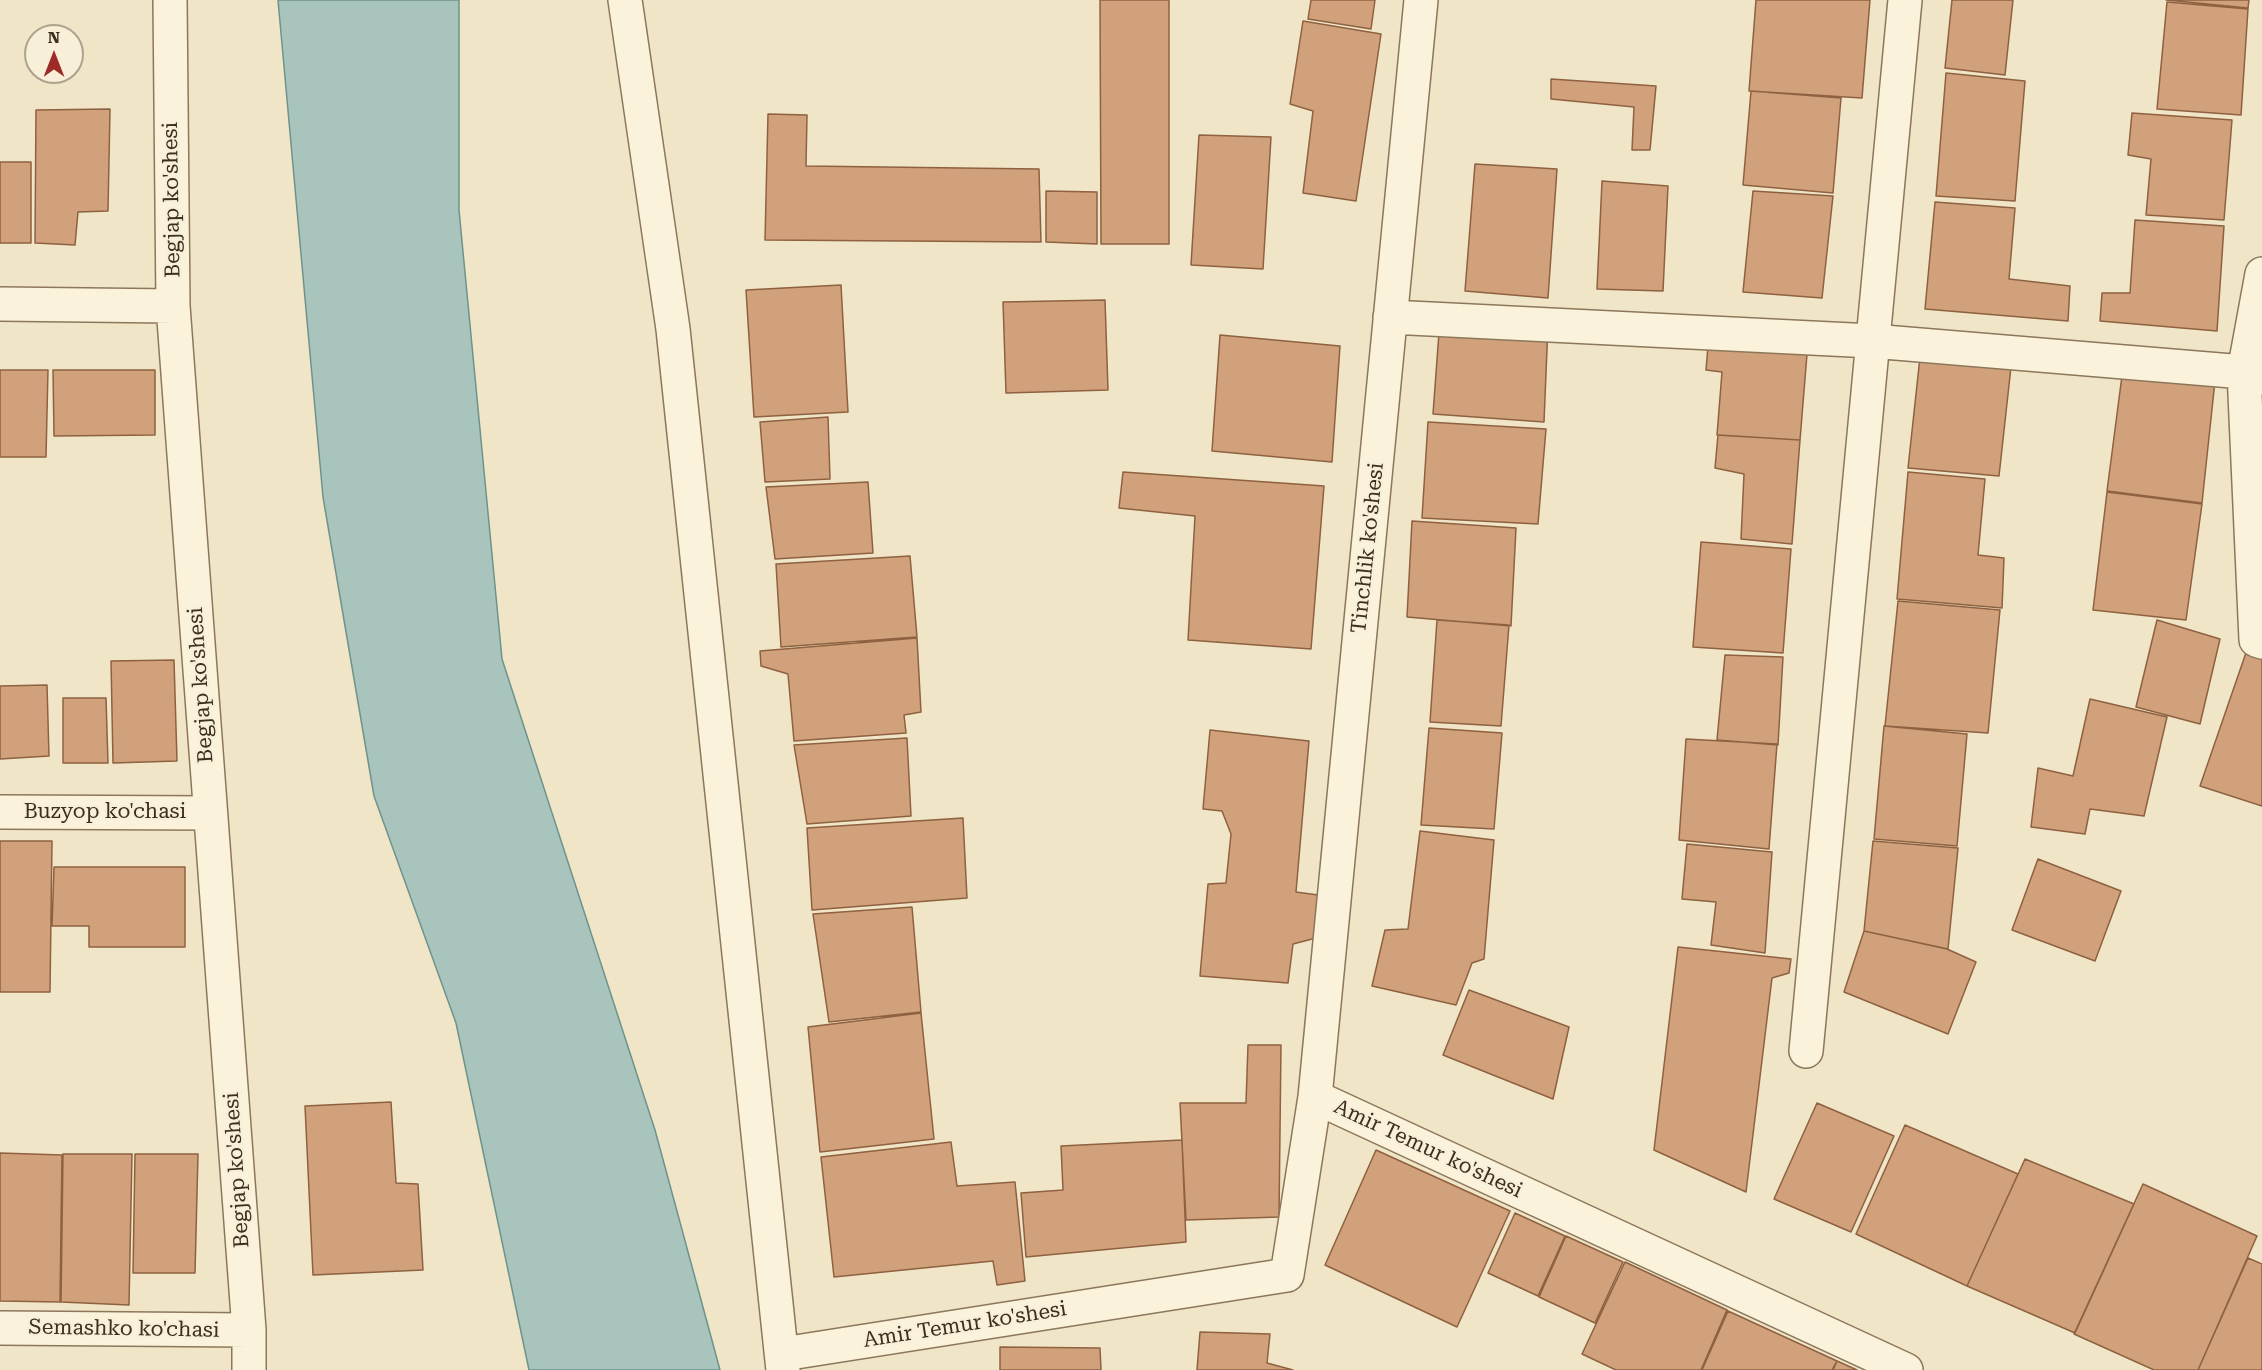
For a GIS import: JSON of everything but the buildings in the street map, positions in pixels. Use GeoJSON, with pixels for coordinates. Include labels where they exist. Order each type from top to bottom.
{"type":"FeatureCollection","features":[{"type":"Feature","properties":{"kind":"street","name":"Begjap ko'shesi"},"geometry":{"type":"LineString","coordinates":[[170,0],[173,306],[249,1330],[249,1370]]}},
{"type":"Feature","properties":{"kind":"street"},"geometry":{"type":"LineString","coordinates":[[625,0],[673,329],[783,1362]]}},
{"type":"Feature","properties":{"kind":"street","name":"Tinchlik ko'shesi"},"geometry":{"type":"LineString","coordinates":[[1315,1097],[1421,0]]}},
{"type":"Feature","properties":{"kind":"street"},"geometry":{"type":"LineString","coordinates":[[1806,1052],[1905,0]]}},
{"type":"Feature","properties":{"kind":"street"},"geometry":{"type":"LineString","coordinates":[[2262,274],[2253,375],[2256,640],[2262,642]]}},
{"type":"Feature","properties":{"kind":"street"},"geometry":{"type":"LineString","coordinates":[[0,304],[173,306]]}},
{"type":"Feature","properties":{"kind":"street"},"geometry":{"type":"LineString","coordinates":[[1390,317],[1872,341],[2253,375]]}},
{"type":"Feature","properties":{"kind":"street","name":"Buzyop ko'chasi"},"geometry":{"type":"LineString","coordinates":[[0,812],[210,813]]}},
{"type":"Feature","properties":{"kind":"street","name":"Amir Temur ko'shesi"},"geometry":{"type":"LineString","coordinates":[[783,1362],[1287,1275],[1315,1097],[1906,1370]]}},
{"type":"Feature","properties":{"kind":"street","name":"Semashko ko'chasi"},"geometry":{"type":"LineString","coordinates":[[0,1328],[249,1330]]}},
{"type":"Feature","properties":{"kind":"water"},"geometry":{"type":"Polygon","coordinates":[[[278,0],[459,0],[459,210],[502,659],[655,1130],[720,1370],[529,1370],[456,1023],[374,796],[323,497],[278,0]]]}}]}
